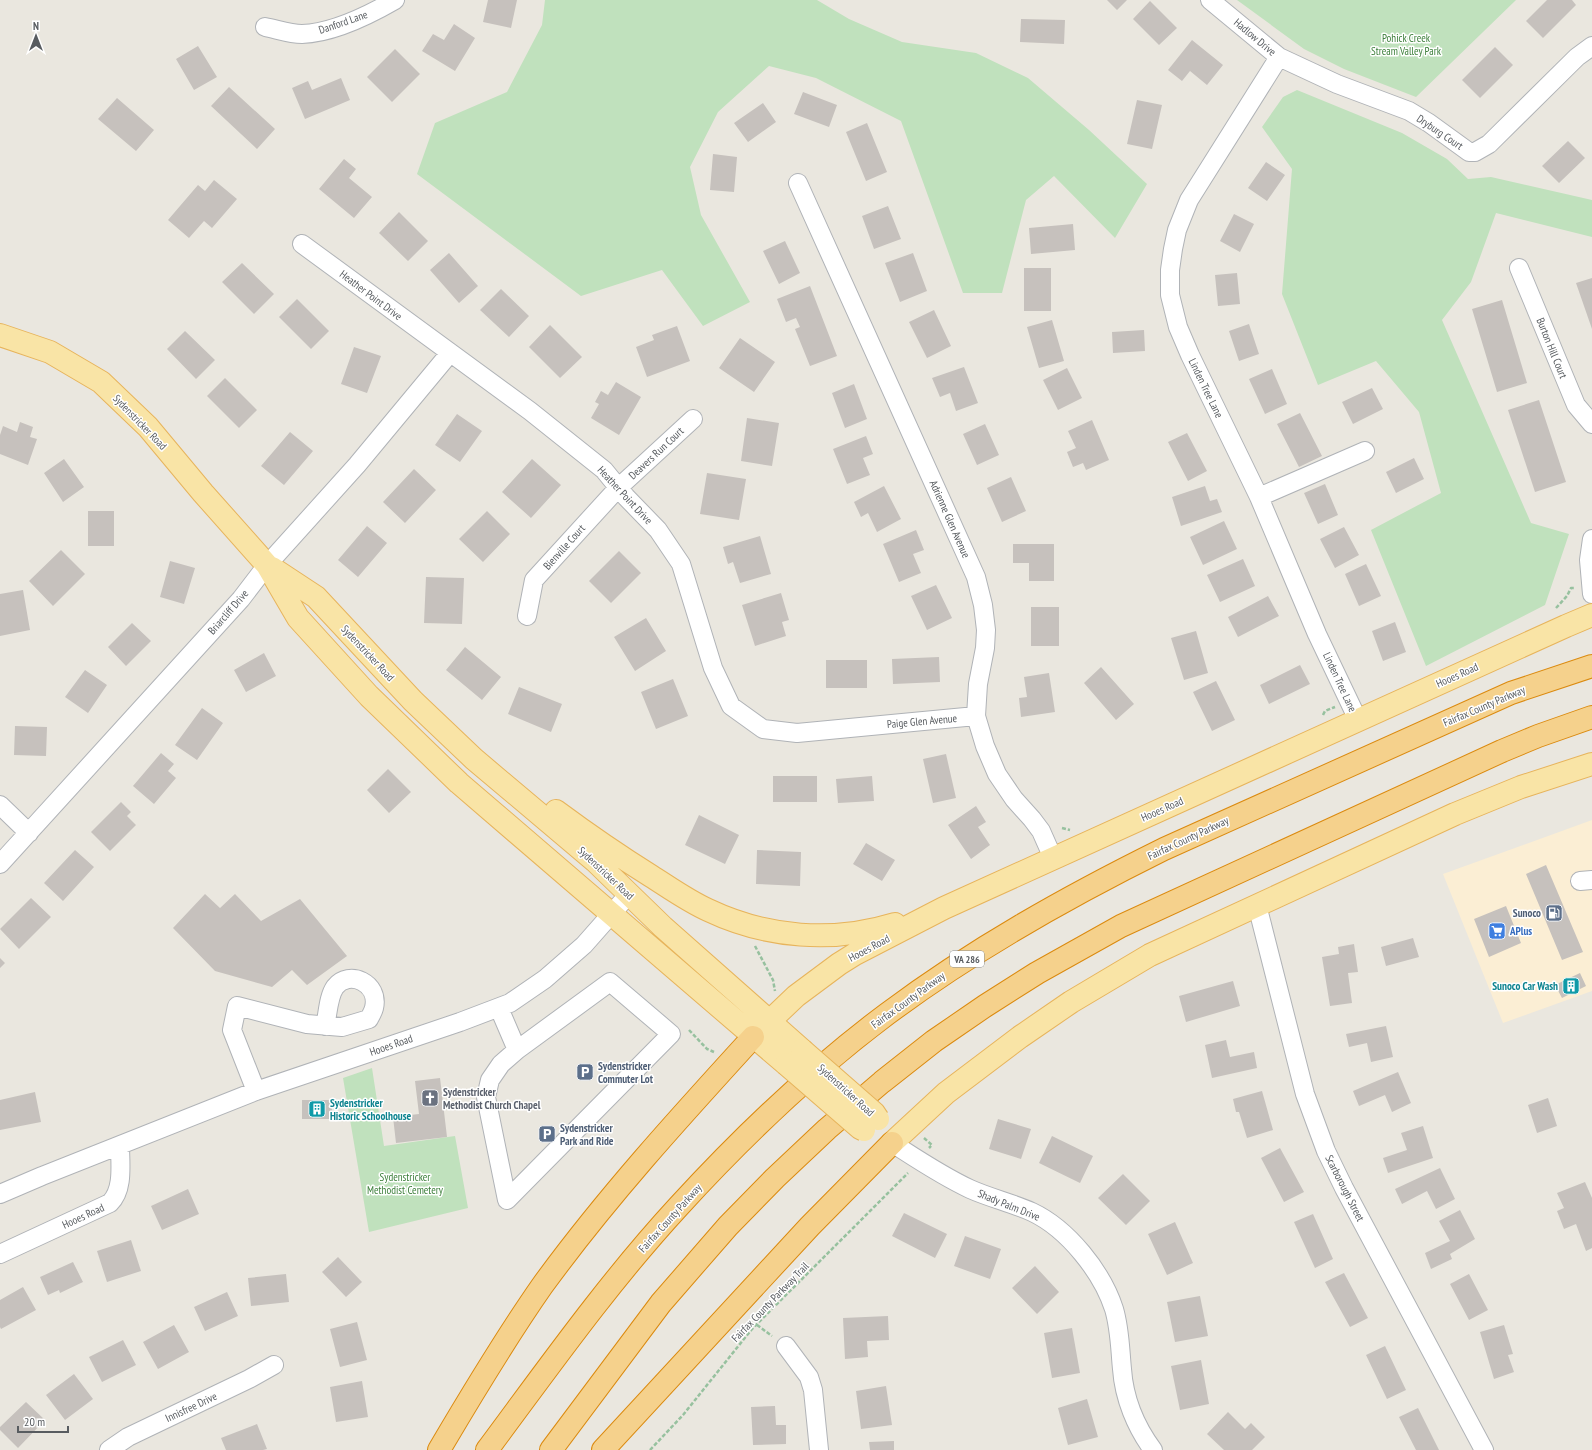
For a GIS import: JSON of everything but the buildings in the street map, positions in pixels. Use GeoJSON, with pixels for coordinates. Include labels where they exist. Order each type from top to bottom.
{"type":"FeatureCollection","features":[{"type":"Feature","properties":{"kind":"highway","name":"Fairfax County Parkway"},"geometry":{"type":"LineString","coordinates":[[488,1450],[590,1313],[676,1208],[795,1090],[859,1036],[915,994],[980,950],[1046,910],[1108,876],[1164,849],[1511,693],[1592,666]]}},
{"type":"Feature","properties":{"kind":"highway"},"geometry":{"type":"LineString","coordinates":[[551,1450],[661,1303],[728,1226],[781,1172],[853,1106],[908,1061],[960,1023],[1064,957],[1152,910],[1502,751],[1592,717]]}},
{"type":"Feature","properties":{"kind":"highway"},"geometry":{"type":"LineString","coordinates":[[439,1450],[487,1368],[513,1328],[572,1246],[650,1151],[753,1037]]}},
{"type":"Feature","properties":{"kind":"highway"},"geometry":{"type":"LineString","coordinates":[[604,1450],[810,1226],[892,1143]]}},
{"type":"Feature","properties":{"kind":"main road","name":"Sydenstricker Road"},"geometry":{"type":"LineString","coordinates":[[0,335],[50,352],[101,382],[148,427],[203,494],[267,565],[298,618],[375,702],[459,783],[753,1037],[860,1128],[871,1125]]}},
{"type":"Feature","properties":{"kind":"main road","name":"Sydenstricker Road"},"geometry":{"type":"LineString","coordinates":[[267,565],[316,597],[413,700],[474,759],[595,860],[663,927],[874,1113],[871,1125]]}},
{"type":"Feature","properties":{"kind":"main road","name":"Hooes Road"},"geometry":{"type":"LineString","coordinates":[[753,1037],[810,984],[839,964],[872,945],[944,908],[1592,615]]}},
{"type":"Feature","properties":{"kind":"main road"},"geometry":{"type":"LineString","coordinates":[[474,759],[532,793],[607,847],[686,898],[712,912],[744,925],[796,935],[841,935],[888,926],[944,908]]}},
{"type":"Feature","properties":{"kind":"main road"},"geometry":{"type":"LineString","coordinates":[[892,1143],[946,1093],[1020,1037],[1071,1002],[1150,955],[1477,805],[1544,779],[1592,764]]}},
{"type":"Feature","properties":{"kind":"main road","name":"Sydenstricker Road"},"geometry":{"type":"LineString","coordinates":[[871,1125],[892,1143]]}},
{"type":"Feature","properties":{"kind":"street","name":"Danford Lane"},"geometry":{"type":"LineString","coordinates":[[265,27],[301,34],[322,31],[379,10],[395,0]]}},
{"type":"Feature","properties":{"kind":"street","name":"Hadlow Drive"},"geometry":{"type":"LineString","coordinates":[[1210,0],[1278,58],[1325,79]]}},
{"type":"Feature","properties":{"kind":"street","name":"Dryburg Court"},"geometry":{"type":"LineString","coordinates":[[1325,79],[1409,111],[1429,123],[1469,152],[1475,152],[1489,144],[1577,57],[1592,46]]}},
{"type":"Feature","properties":{"kind":"street","name":"Linden Tree Lane"},"geometry":{"type":"LineString","coordinates":[[1278,58],[1189,200],[1177,230],[1170,270],[1170,295],[1178,327],[1190,355],[1260,497],[1317,634],[1358,720]]}},
{"type":"Feature","properties":{"kind":"street","name":"Adrienne Glen Avenue"},"geometry":{"type":"LineString","coordinates":[[798,183],[976,577],[984,605],[986,630],[985,648],[978,684],[976,716],[985,746],[997,774],[1014,799],[1041,831],[1053,858]]}},
{"type":"Feature","properties":{"kind":"street","name":"Heather Point Drive"},"geometry":{"type":"LineString","coordinates":[[302,244],[530,411],[604,470],[618,488],[658,530],[681,564],[713,668],[731,706],[762,729],[797,733],[869,726]]}},
{"type":"Feature","properties":{"kind":"street","name":"Burton Hill Court"},"geometry":{"type":"LineString","coordinates":[[1519,268],[1576,405],[1592,424]]}},
{"type":"Feature","properties":{"kind":"street","name":"Briarcliff Drive"},"geometry":{"type":"LineString","coordinates":[[0,864],[241,599],[267,565],[357,465],[450,353]]}},
{"type":"Feature","properties":{"kind":"street","name":"Deavers Run Court"},"geometry":{"type":"LineString","coordinates":[[618,488],[693,419]]}},
{"type":"Feature","properties":{"kind":"street"},"geometry":{"type":"LineString","coordinates":[[1260,497],[1365,451]]}},
{"type":"Feature","properties":{"kind":"street","name":"Bienville Court"},"geometry":{"type":"LineString","coordinates":[[527,616],[534,580],[618,488]]}},
{"type":"Feature","properties":{"kind":"street"},"geometry":{"type":"LineString","coordinates":[[1592,540],[1589,569],[1592,594]]}},
{"type":"Feature","properties":{"kind":"street","name":"Paige Glen Avenue"},"geometry":{"type":"LineString","coordinates":[[869,726],[976,716]]}},
{"type":"Feature","properties":{"kind":"street"},"geometry":{"type":"LineString","coordinates":[[0,805],[29,833]]}},
{"type":"Feature","properties":{"kind":"street","name":"Hooes Road"},"geometry":{"type":"LineString","coordinates":[[0,1194],[256,1091],[499,1008],[520,997],[545,979],[584,945],[629,894]]}},
{"type":"Feature","properties":{"kind":"street","name":"Scarborough Street"},"geometry":{"type":"LineString","coordinates":[[1257,905],[1299,1072],[1312,1116],[1326,1151],[1344,1188],[1484,1450]]}},
{"type":"Feature","properties":{"kind":"street"},"geometry":{"type":"LineString","coordinates":[[610,982],[671,1034],[507,1200],[486,1097],[490,1080],[501,1064],[517,1050],[610,982]]}},
{"type":"Feature","properties":{"kind":"street"},"geometry":{"type":"LineString","coordinates":[[256,1091],[232,1030],[237,1006],[307,1024],[325,1026]]}},
{"type":"Feature","properties":{"kind":"street"},"geometry":{"type":"LineString","coordinates":[[499,1008],[517,1050]]}},
{"type":"Feature","properties":{"kind":"street","name":"Shady Palm Drive"},"geometry":{"type":"LineString","coordinates":[[892,1143],[940,1173],[966,1187],[1043,1218],[1065,1236],[1086,1258],[1103,1284],[1114,1310],[1120,1337],[1122,1370],[1127,1396],[1136,1420],[1153,1450]]}},
{"type":"Feature","properties":{"kind":"street","name":"Hooes Road"},"geometry":{"type":"LineString","coordinates":[[0,1254],[110,1204],[115,1198],[119,1186],[120,1145]]}},
{"type":"Feature","properties":{"kind":"street"},"geometry":{"type":"LineString","coordinates":[[786,1346],[809,1377],[813,1390],[819,1450]]}},
{"type":"Feature","properties":{"kind":"street","name":"Innisfree Drive"},"geometry":{"type":"LineString","coordinates":[[109,1450],[128,1437],[274,1365]]}},
{"type":"Feature","properties":{"kind":"path"},"geometry":{"type":"LineString","coordinates":[[755,945],[773,980],[775,993]]}},
{"type":"Feature","properties":{"kind":"path"},"geometry":{"type":"LineString","coordinates":[[688,1030],[710,1051],[719,1052]]}},
{"type":"Feature","properties":{"kind":"path","name":"Fairfax County Parkway Trail"},"geometry":{"type":"LineString","coordinates":[[650,1450],[683,1415],[752,1329],[910,1172]]}},
{"type":"Feature","properties":{"kind":"shaded area"},"geometry":{"type":"Polygon","coordinates":[[[1592,820],[1592,991],[1503,1023],[1443,874],[1592,820]]]}},
{"type":"Feature","properties":{"kind":"green space"},"geometry":{"type":"Polygon","coordinates":[[[545,0],[817,0],[849,19],[902,42],[976,53],[1028,78],[1089,130],[1147,184],[1115,238],[1054,176],[1026,200],[1002,293],[963,293],[901,121],[816,78],[769,66],[718,112],[690,167],[701,215],[750,302],[703,326],[662,270],[581,296],[417,174],[435,123],[507,92],[542,25],[545,0]]]}},
{"type":"Feature","properties":{"kind":"green space","name":"Pohick Creek Stream Valley Park"},"geometry":{"type":"Polygon","coordinates":[[[1237,0],[1516,0],[1416,97],[1344,69],[1304,49],[1237,0]]]}},
{"type":"Feature","properties":{"kind":"green space"},"geometry":{"type":"Polygon","coordinates":[[[1297,90],[1402,133],[1447,159],[1468,179],[1491,177],[1592,200],[1592,237],[1496,213],[1471,282],[1442,320],[1531,523],[1569,534],[1545,605],[1426,666],[1371,530],[1441,493],[1419,412],[1376,361],[1318,385],[1282,294],[1292,169],[1262,127],[1283,97],[1297,90]]]}},
{"type":"Feature","properties":{"kind":"green space","name":"Sydenstricker Methodist Cemetery"},"geometry":{"type":"Polygon","coordinates":[[[372,1068],[384,1146],[455,1136],[468,1208],[369,1232],[343,1078],[372,1068]]]}},
{"type":"Feature","properties":{"kind":"place","name":"Sunoco"},"geometry":{"type":"Point","coordinates":[1554,913]}},
{"type":"Feature","properties":{"kind":"place","name":"APlus"},"geometry":{"type":"Point","coordinates":[1497,931]}},
{"type":"Feature","properties":{"kind":"place","name":"Sunoco Car Wash"},"geometry":{"type":"Point","coordinates":[1571,986]}},
{"type":"Feature","properties":{"kind":"place","name":"Sydenstricker Commuter Lot"},"geometry":{"type":"Point","coordinates":[585,1072]}},
{"type":"Feature","properties":{"kind":"place","name":"Sydenstricker Methodist Church Chapel"},"geometry":{"type":"Point","coordinates":[430,1098]}},
{"type":"Feature","properties":{"kind":"place","name":"Sydenstricker Historic Schoolhouse"},"geometry":{"type":"Point","coordinates":[317,1109]}},
{"type":"Feature","properties":{"kind":"place","name":"Sydenstricker Park and Ride"},"geometry":{"type":"Point","coordinates":[547,1134]}}]}
